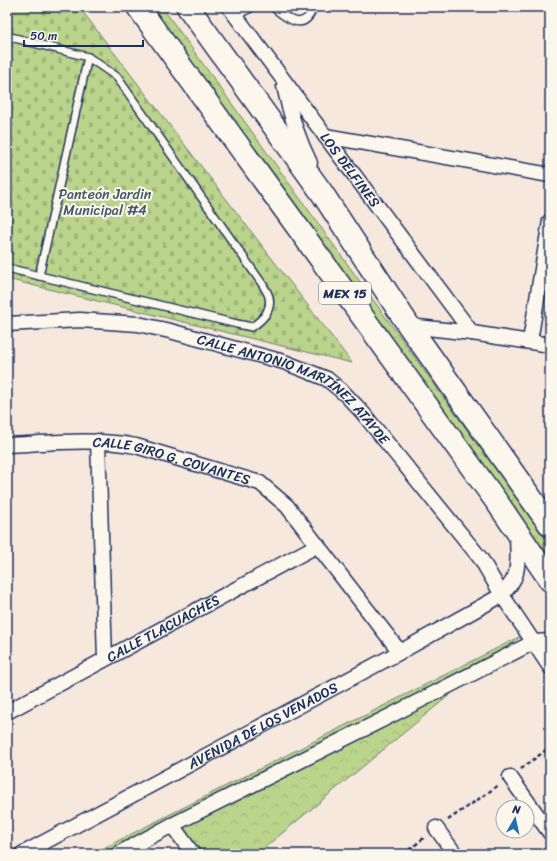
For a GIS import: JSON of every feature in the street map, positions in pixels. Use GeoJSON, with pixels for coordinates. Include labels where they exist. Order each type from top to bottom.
{"type":"FeatureCollection","features":[{"type":"Feature","properties":{"kind":"highway","name":"MEX 15"},"geometry":{"type":"LineString","coordinates":[[138,7],[516,530],[550,580]]}},
{"type":"Feature","properties":{"kind":"highway","name":"MEX 15"},"geometry":{"type":"LineString","coordinates":[[188,7],[322,193],[409,326],[550,525]]}},
{"type":"Feature","properties":{"kind":"street","name":"LOS DELFINES"},"geometry":{"type":"LineString","coordinates":[[232,11],[472,333]]}},
{"type":"Feature","properties":{"kind":"street"},"geometry":{"type":"LineString","coordinates":[[283,80],[299,141],[311,165],[322,193]]}},
{"type":"Feature","properties":{"kind":"street"},"geometry":{"type":"LineString","coordinates":[[325,136],[550,175]]}},
{"type":"Feature","properties":{"kind":"street"},"geometry":{"type":"LineString","coordinates":[[530,342],[550,222]]}},
{"type":"Feature","properties":{"kind":"street","name":"CALLE ANTONIO MARTÍNEZ ATAYDE"},"geometry":{"type":"LineString","coordinates":[[7,324],[80,320],[138,324],[170,331],[284,362],[327,379],[346,394],[362,412],[481,559],[502,595],[550,667]]}},
{"type":"Feature","properties":{"kind":"street"},"geometry":{"type":"LineString","coordinates":[[409,326],[472,333],[550,345]]}},
{"type":"Feature","properties":{"kind":"street"},"geometry":{"type":"LineString","coordinates":[[98,441],[105,659]]}},
{"type":"Feature","properties":{"kind":"street","name":"CALLE GIRO G. COVANTES"},"geometry":{"type":"LineString","coordinates":[[7,445],[98,441],[118,443],[136,446],[260,483],[287,506],[400,652]]}},
{"type":"Feature","properties":{"kind":"street"},"geometry":{"type":"LineString","coordinates":[[502,595],[512,582],[516,573],[518,553],[516,530]]}},
{"type":"Feature","properties":{"kind":"street","name":"CALLE TLACUACHES"},"geometry":{"type":"LineString","coordinates":[[7,712],[318,545]]}},
{"type":"Feature","properties":{"kind":"street","name":"AVENIDA DE LOS VENADOS"},"geometry":{"type":"LineString","coordinates":[[22,854],[400,652],[502,595]]}},
{"type":"Feature","properties":{"kind":"street"},"geometry":{"type":"LineString","coordinates":[[118,854],[172,825],[534,642],[550,641]]}},
{"type":"Feature","properties":{"kind":"street"},"geometry":{"type":"LineString","coordinates":[[510,777],[550,833]]}},
{"type":"Feature","properties":{"kind":"street"},"geometry":{"type":"LineString","coordinates":[[172,825],[193,854]]}},
{"type":"Feature","properties":{"kind":"street"},"geometry":{"type":"LineString","coordinates":[[436,828],[455,854]]}},
{"type":"Feature","properties":{"kind":"lane"},"geometry":{"type":"LineString","coordinates":[[232,11],[253,7]]}},
{"type":"Feature","properties":{"kind":"lane"},"geometry":{"type":"LineString","coordinates":[[273,7],[284,17],[302,22],[307,19],[313,7]]}},
{"type":"Feature","properties":{"kind":"lane"},"geometry":{"type":"LineString","coordinates":[[7,36],[88,57],[117,77],[263,285],[269,297],[269,307],[264,318],[252,327],[7,268]]}},
{"type":"Feature","properties":{"kind":"lane"},"geometry":{"type":"LineString","coordinates":[[39,276],[88,57]]}},
{"type":"Feature","properties":{"kind":"path"},"geometry":{"type":"LineString","coordinates":[[404,854],[436,828],[510,777],[550,747]]}},
{"type":"Feature","properties":{"kind":"green space","name":"Panteón Jardin Municipal #4"},"geometry":{"type":"Polygon","coordinates":[[[7,7],[79,7],[352,363],[7,279],[7,7]]]}},
{"type":"Feature","properties":{"kind":"green space"},"geometry":{"type":"Polygon","coordinates":[[[143,7],[162,7],[550,545],[550,572],[143,7]]]}},
{"type":"Feature","properties":{"kind":"green space"},"geometry":{"type":"Polygon","coordinates":[[[521,636],[257,854],[194,854],[171,821],[131,854],[92,854],[521,636]]]}}]}
